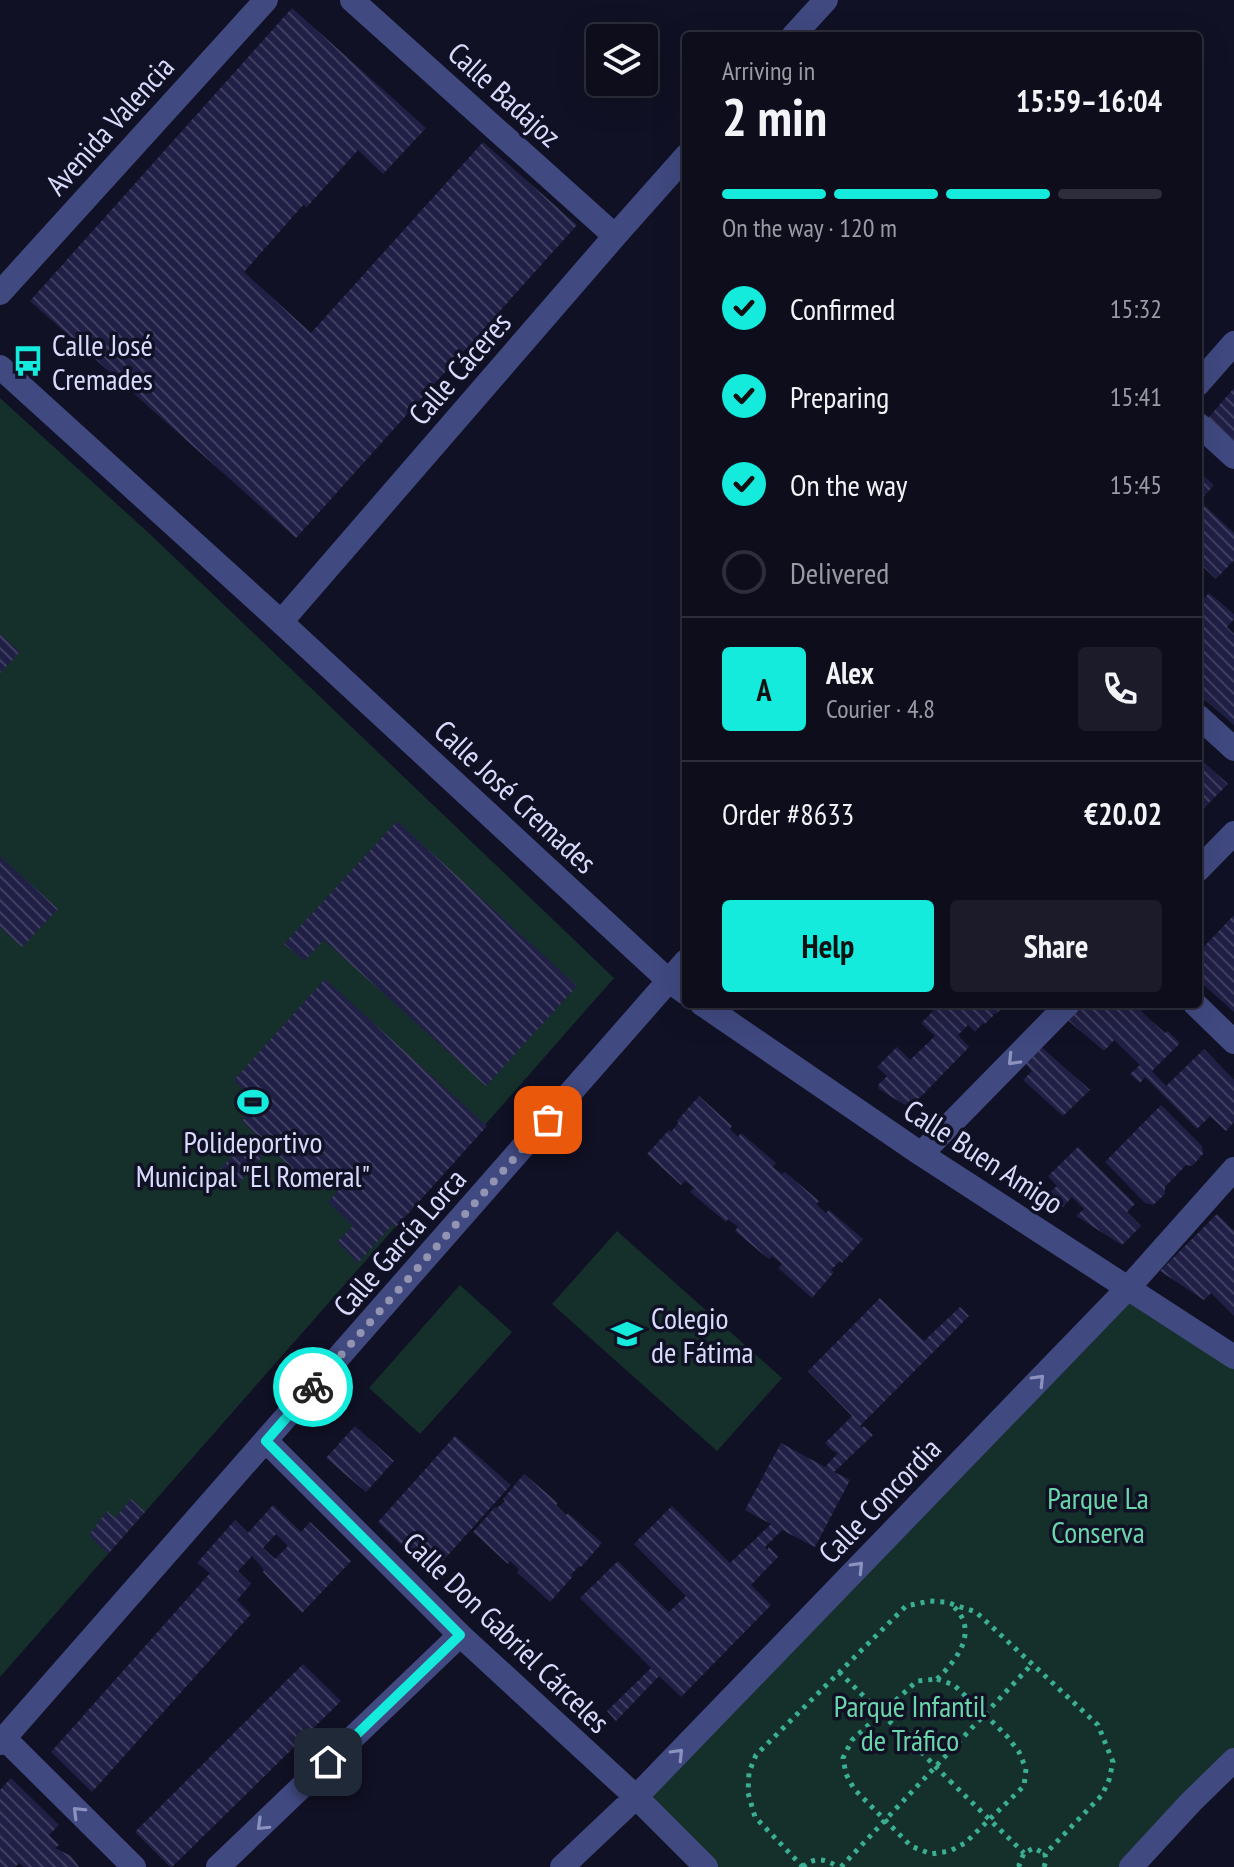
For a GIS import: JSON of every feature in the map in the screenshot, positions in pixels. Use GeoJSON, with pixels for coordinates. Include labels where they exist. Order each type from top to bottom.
{"type":"FeatureCollection","features":[{"type":"Feature","properties":{"kind":"street","name":"Avenida Valencia"},"geometry":{"type":"LineString","coordinates":[[0,293],[266,0]]}},
{"type":"Feature","properties":{"kind":"street","name":"Calle Badajoz"},"geometry":{"type":"LineString","coordinates":[[352,0],[615,236]]}},
{"type":"Feature","properties":{"kind":"street"},"geometry":{"type":"LineString","coordinates":[[797,32],[826,0]]}},
{"type":"Feature","properties":{"kind":"street","name":"Calle Cáceres"},"geometry":{"type":"LineString","coordinates":[[281,622],[682,161]]}},
{"type":"Feature","properties":{"kind":"street"},"geometry":{"type":"LineString","coordinates":[[1202,379],[1234,343]]}},
{"type":"Feature","properties":{"kind":"street","name":"Calle José Cremades"},"geometry":{"type":"LineString","coordinates":[[0,367],[677,987]]}},
{"type":"Feature","properties":{"kind":"street"},"geometry":{"type":"LineString","coordinates":[[1202,428],[1234,457]]}},
{"type":"Feature","properties":{"kind":"street"},"geometry":{"type":"LineString","coordinates":[[1202,720],[1234,749]]}},
{"type":"Feature","properties":{"kind":"street"},"geometry":{"type":"LineString","coordinates":[[1202,866],[1234,833]]}},
{"type":"Feature","properties":{"kind":"street","name":"Calle García Lorca"},"geometry":{"type":"LineString","coordinates":[[2,1741],[266,1441],[677,987]]}},
{"type":"Feature","properties":{"kind":"street","name":"Calle Buen Amigo"},"geometry":{"type":"LineString","coordinates":[[708,1008],[921,1154],[1234,1357]]}},
{"type":"Feature","properties":{"kind":"street"},"geometry":{"type":"LineString","coordinates":[[921,1154],[1064,1008]]}},
{"type":"Feature","properties":{"kind":"street"},"geometry":{"type":"LineString","coordinates":[[1199,1008],[1234,1042]]}},
{"type":"Feature","properties":{"kind":"street","name":"Calle Concordia"},"geometry":{"type":"LineString","coordinates":[[562,1867],[636,1797],[1128,1288],[1234,1169]]}},
{"type":"Feature","properties":{"kind":"street","name":"Calle Don Gabriel Cárceles"},"geometry":{"type":"LineString","coordinates":[[266,1441],[460,1635],[636,1797],[706,1867]]}},
{"type":"Feature","properties":{"kind":"street"},"geometry":{"type":"LineString","coordinates":[[218,1867],[460,1635]]}},
{"type":"Feature","properties":{"kind":"street"},"geometry":{"type":"LineString","coordinates":[[2,1741],[134,1867]]}},
{"type":"Feature","properties":{"kind":"street"},"geometry":{"type":"LineString","coordinates":[[1131,1867],[1234,1760]]}},
{"type":"Feature","properties":{"kind":"path"},"geometry":{"type":"LineString","coordinates":[[1033,1663],[839,1867],[827,1860],[815,1860],[803,1867],[755,1817],[748,1793],[749,1772],[756,1755],[906,1606],[930,1601],[950,1603],[976,1612],[1033,1663],[1098,1725],[1113,1762],[1102,1795],[1045,1854]]}},
{"type":"Feature","properties":{"kind":"path"},"geometry":{"type":"LineString","coordinates":[[937,1679],[962,1650],[966,1629],[960,1612],[950,1603]]}},
{"type":"Feature","properties":{"kind":"path"},"geometry":{"type":"LineString","coordinates":[[839,1672],[1024,1853]]}},
{"type":"Feature","properties":{"kind":"path"},"geometry":{"type":"LineString","coordinates":[[937,1679],[954,1685],[1006,1735],[1019,1752],[1026,1769],[1024,1786],[965,1843],[950,1851],[931,1854],[911,1846],[854,1789],[846,1774],[843,1758],[852,1740],[881,1713],[917,1681],[937,1679]]}},
{"type":"Feature","properties":{"kind":"path"},"geometry":{"type":"LineString","coordinates":[[1020,1867],[1024,1853],[1034,1848],[1045,1854]]}},
{"type":"Feature","properties":{"kind":"path"},"geometry":{"type":"LineString","coordinates":[[1044,1867],[1045,1854]]}},
{"type":"Feature","properties":{"kind":"green space","name":"Polideportivo Municipal \"El Romeral\""},"geometry":{"type":"Polygon","coordinates":[[[0,398],[152,536],[614,978],[0,1677],[0,398]]]}},
{"type":"Feature","properties":{"kind":"green space"},"geometry":{"type":"Polygon","coordinates":[[[617,1231],[782,1378],[717,1451],[552,1304],[617,1231]]]}},
{"type":"Feature","properties":{"kind":"green space"},"geometry":{"type":"Polygon","coordinates":[[[460,1285],[512,1332],[420,1434],[369,1388],[460,1285]]]}},
{"type":"Feature","properties":{"kind":"green space"},"geometry":{"type":"Polygon","coordinates":[[[1128,1288],[1234,1357],[1234,1760],[1131,1867],[703,1867],[636,1797],[1128,1288]]]}},
{"type":"Feature","properties":{"kind":"building"},"geometry":{"type":"Polygon","coordinates":[[[292,8],[426,128],[383,174],[358,150],[306,208],[304,204],[244,272],[311,333],[483,142],[577,225],[296,538],[30,301],[292,8]]]}},
{"type":"Feature","properties":{"kind":"building"},"geometry":{"type":"Polygon","coordinates":[[[1234,388],[1234,441],[1208,418],[1234,388]]]}},
{"type":"Feature","properties":{"kind":"building"},"geometry":{"type":"Polygon","coordinates":[[[1202,474],[1214,485],[1202,499],[1202,474]]]}},
{"type":"Feature","properties":{"kind":"building"},"geometry":{"type":"Polygon","coordinates":[[[1202,503],[1234,533],[1234,560],[1216,579],[1202,566],[1202,503]]]}},
{"type":"Feature","properties":{"kind":"building"},"geometry":{"type":"Polygon","coordinates":[[[1209,593],[1234,614],[1227,627],[1234,634],[1234,725],[1202,697],[1202,682],[1205,679],[1202,676],[1202,601],[1209,593]]]}},
{"type":"Feature","properties":{"kind":"building"},"geometry":{"type":"Polygon","coordinates":[[[0,634],[20,652],[0,673],[0,634]]]}},
{"type":"Feature","properties":{"kind":"building"},"geometry":{"type":"Polygon","coordinates":[[[1202,761],[1228,784],[1202,810],[1202,761]]]}},
{"type":"Feature","properties":{"kind":"building"},"geometry":{"type":"Polygon","coordinates":[[[397,821],[577,986],[486,1086],[324,940],[304,961],[284,944],[397,821]]]}},
{"type":"Feature","properties":{"kind":"building"},"geometry":{"type":"Polygon","coordinates":[[[0,856],[58,909],[22,947],[0,927],[0,856]]]}},
{"type":"Feature","properties":{"kind":"building"},"geometry":{"type":"Polygon","coordinates":[[[1234,915],[1234,1012],[1202,984],[1202,949],[1234,915]]]}},
{"type":"Feature","properties":{"kind":"building"},"geometry":{"type":"Polygon","coordinates":[[[325,979],[487,1126],[396,1227],[393,1224],[358,1263],[337,1242],[353,1226],[328,1202],[345,1182],[330,1169],[313,1188],[242,1121],[257,1104],[234,1080],[325,979]]]}},
{"type":"Feature","properties":{"kind":"building"},"geometry":{"type":"Polygon","coordinates":[[[930,1008],[1002,1008],[975,1032],[968,1025],[958,1035],[969,1047],[910,1108],[879,1089],[878,1085],[887,1076],[877,1067],[897,1047],[910,1060],[935,1036],[921,1023],[933,1011],[930,1008]]]}},
{"type":"Feature","properties":{"kind":"building"},"geometry":{"type":"Polygon","coordinates":[[[1073,1008],[1139,1008],[1180,1043],[1152,1071],[1166,1086],[1204,1049],[1234,1080],[1234,1122],[1226,1131],[1210,1116],[1197,1129],[1145,1077],[1140,1083],[1130,1074],[1140,1065],[1114,1040],[1104,1051],[1064,1017],[1073,1008]]]}},
{"type":"Feature","properties":{"kind":"building"},"geometry":{"type":"Polygon","coordinates":[[[1038,1044],[1090,1090],[1063,1116],[1023,1080],[1032,1071],[1022,1060],[1038,1044]]]}},
{"type":"Feature","properties":{"kind":"building"},"geometry":{"type":"Polygon","coordinates":[[[699,1096],[732,1126],[730,1129],[738,1137],[741,1133],[776,1163],[773,1167],[782,1174],[785,1172],[819,1201],[816,1204],[826,1213],[829,1210],[863,1239],[842,1263],[840,1261],[831,1270],[834,1272],[812,1298],[778,1268],[782,1264],[772,1256],[769,1259],[735,1231],[738,1227],[728,1219],[726,1222],[690,1192],[694,1188],[685,1181],[681,1185],[647,1154],[669,1130],[671,1132],[699,1096]]]}},
{"type":"Feature","properties":{"kind":"building"},"geometry":{"type":"Polygon","coordinates":[[[1161,1105],[1202,1146],[1203,1154],[1192,1166],[1186,1165],[1153,1205],[1145,1203],[1105,1162],[1161,1105]]]}},
{"type":"Feature","properties":{"kind":"building"},"geometry":{"type":"Polygon","coordinates":[[[252,1136],[267,1151],[237,1185],[219,1170],[252,1136]]]}},
{"type":"Feature","properties":{"kind":"building"},"geometry":{"type":"Polygon","coordinates":[[[1078,1147],[1135,1204],[1127,1212],[1141,1226],[1122,1245],[1076,1216],[1084,1209],[1072,1197],[1063,1207],[1046,1196],[1057,1186],[1048,1176],[1078,1147]]]}},
{"type":"Feature","properties":{"kind":"building"},"geometry":{"type":"Polygon","coordinates":[[[1217,1214],[1234,1231],[1234,1316],[1211,1293],[1204,1300],[1160,1271],[1217,1214]]]}},
{"type":"Feature","properties":{"kind":"building"},"geometry":{"type":"Polygon","coordinates":[[[880,1298],[924,1341],[960,1307],[969,1316],[860,1426],[873,1435],[834,1472],[850,1480],[815,1547],[782,1530],[765,1547],[767,1550],[769,1547],[778,1557],[751,1585],[771,1605],[681,1697],[659,1676],[616,1721],[607,1711],[651,1668],[580,1598],[618,1561],[669,1612],[686,1596],[634,1544],[672,1506],[730,1563],[771,1524],[745,1510],[781,1443],[825,1467],[838,1453],[825,1443],[852,1416],[808,1371],[880,1298]]]}},
{"type":"Feature","properties":{"kind":"building"},"geometry":{"type":"Polygon","coordinates":[[[355,1426],[394,1461],[366,1492],[326,1458],[355,1426]]]}},
{"type":"Feature","properties":{"kind":"building"},"geometry":{"type":"Polygon","coordinates":[[[455,1436],[511,1485],[431,1574],[378,1522],[455,1436]]]}},
{"type":"Feature","properties":{"kind":"building"},"geometry":{"type":"Polygon","coordinates":[[[524,1474],[558,1503],[556,1505],[566,1515],[568,1513],[602,1543],[550,1602],[517,1572],[519,1569],[510,1561],[508,1564],[473,1532],[495,1507],[505,1501],[503,1499],[524,1474]]]}},
{"type":"Feature","properties":{"kind":"building"},"geometry":{"type":"Polygon","coordinates":[[[131,1499],[145,1512],[108,1554],[89,1535],[107,1511],[115,1518],[131,1499]]]}},
{"type":"Feature","properties":{"kind":"building"},"geometry":{"type":"Polygon","coordinates":[[[273,1505],[301,1532],[310,1522],[351,1561],[302,1613],[252,1556],[238,1571],[251,1584],[237,1600],[251,1614],[92,1792],[51,1752],[210,1573],[197,1563],[235,1520],[248,1533],[273,1505]],[[276,1534],[263,1548],[275,1559],[288,1546],[276,1534]]]}},
{"type":"Feature","properties":{"kind":"building"},"geometry":{"type":"Polygon","coordinates":[[[303,1664],[341,1701],[170,1867],[135,1832],[303,1664]]]}},
{"type":"Feature","properties":{"kind":"building"},"geometry":{"type":"Polygon","coordinates":[[[11,1778],[59,1825],[49,1835],[59,1845],[55,1848],[71,1856],[79,1867],[24,1867],[19,1863],[15,1867],[0,1867],[0,1790],[11,1778]]]}},
{"type":"Feature","properties":{"kind":"way so far"},"geometry":{"type":"LineString","coordinates":[[313,1387],[548,1120]]}},
{"type":"Feature","properties":{"kind":"place","name":"Calle José Cremades"},"geometry":{"type":"Point","coordinates":[28,361]}},
{"type":"Feature","properties":{"kind":"place","name":"Polideportivo Municipal \"El Romeral\""},"geometry":{"type":"Point","coordinates":[253,1102]}},
{"type":"Feature","properties":{"kind":"place","name":"Colegio de Fátima"},"geometry":{"type":"Point","coordinates":[627,1334]}},
{"type":"Feature","properties":{"kind":"route"},"geometry":{"type":"LineString","coordinates":[[313,1387],[266,1441],[460,1635],[328,1762]]}},
{"type":"Feature","properties":{"kind":"park label","name":"Parque La Conserva"},"geometry":{"type":"Point","coordinates":[1098,1514]}},
{"type":"Feature","properties":{"kind":"park label","name":"Parque Infantil de Tráfico"},"geometry":{"type":"Point","coordinates":[910,1722]}}]}
